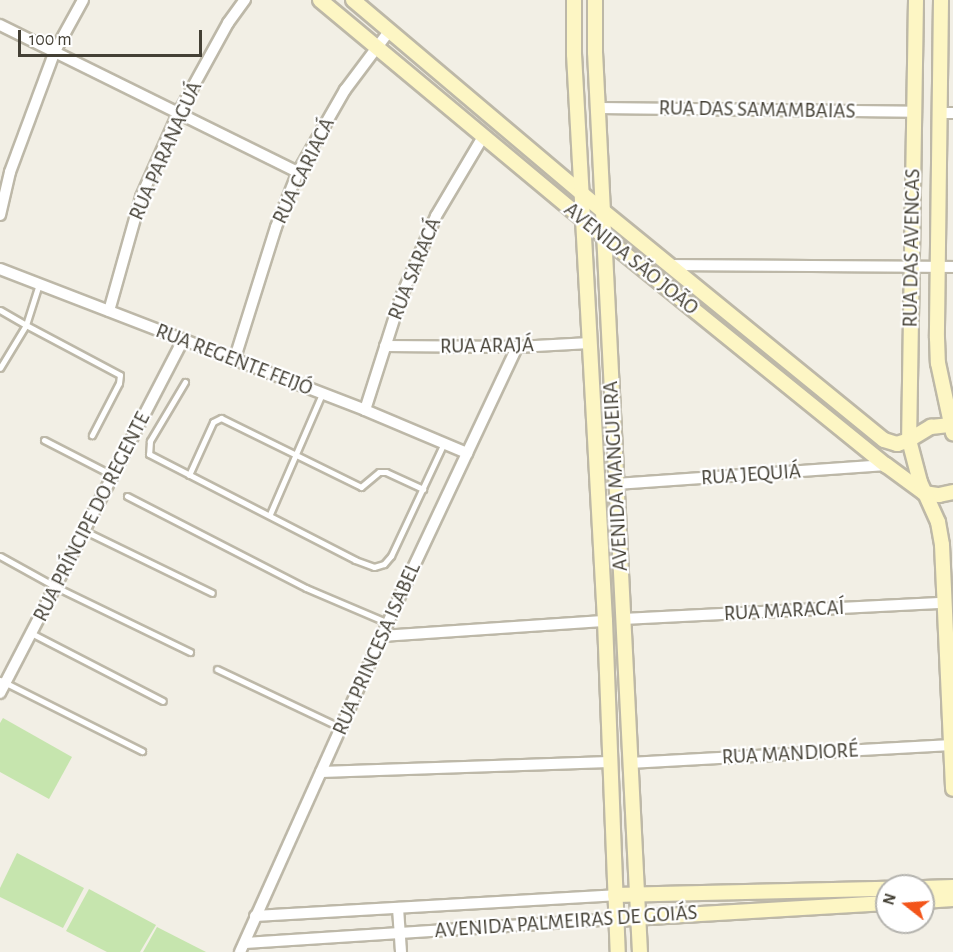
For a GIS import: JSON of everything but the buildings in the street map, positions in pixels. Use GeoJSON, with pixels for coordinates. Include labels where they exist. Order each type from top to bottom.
{"type":"FeatureCollection","features":[{"type":"Feature","properties":{"kind":"street"},"geometry":{"type":"LineString","coordinates":[[0,214],[10,172],[55,51],[83,0]]}},
{"type":"Feature","properties":{"kind":"street","name":"RUA PARANAGUÁ"},"geometry":{"type":"LineString","coordinates":[[109,311],[141,197],[178,114],[228,23],[245,0]]}},
{"type":"Feature","properties":{"kind":"street","name":"AVENIDA SÃO JOÃO"},"geometry":{"type":"LineString","coordinates":[[320,0],[604,237],[886,465],[924,493]]}},
{"type":"Feature","properties":{"kind":"street","name":"AVENIDA SÃO JOÃO"},"geometry":{"type":"LineString","coordinates":[[353,0],[603,211],[884,440],[897,444],[909,441]]}},
{"type":"Feature","properties":{"kind":"street","name":"AVENIDA MANGUEIRA"},"geometry":{"type":"LineString","coordinates":[[574,0],[573,54],[605,621],[618,952]]}},
{"type":"Feature","properties":{"kind":"street","name":"AVENIDA MANGUEIRA"},"geometry":{"type":"LineString","coordinates":[[596,0],[595,52],[640,952]]}},
{"type":"Feature","properties":{"kind":"street","name":"RUA DAS AVENCAS"},"geometry":{"type":"LineString","coordinates":[[916,0],[909,441],[924,493],[940,530],[953,789]]}},
{"type":"Feature","properties":{"kind":"street","name":"RUA DAS AVENCAS"},"geometry":{"type":"LineString","coordinates":[[941,0],[946,113],[939,186],[938,363],[952,428]]}},
{"type":"Feature","properties":{"kind":"street"},"geometry":{"type":"LineString","coordinates":[[0,25],[298,172]]}},
{"type":"Feature","properties":{"kind":"street","name":"RUA CARIACÁ"},"geometry":{"type":"LineString","coordinates":[[234,361],[276,227],[298,172],[345,90],[390,30]]}},
{"type":"Feature","properties":{"kind":"street","name":"RUA DAS SAMAMBAIAS"},"geometry":{"type":"LineString","coordinates":[[599,108],[915,112]]}},
{"type":"Feature","properties":{"kind":"street","name":"RUA SARACÁ"},"geometry":{"type":"LineString","coordinates":[[365,410],[401,297],[435,216],[483,137]]}},
{"type":"Feature","properties":{"kind":"street"},"geometry":{"type":"LineString","coordinates":[[913,183],[939,186]]}},
{"type":"Feature","properties":{"kind":"street"},"geometry":{"type":"LineString","coordinates":[[670,265],[953,269]]}},
{"type":"Feature","properties":{"kind":"street","name":"RUA REGENTE FEIJÓ"},"geometry":{"type":"LineString","coordinates":[[0,268],[234,361],[365,410],[466,453]]}},
{"type":"Feature","properties":{"kind":"street","name":"RUA PRÍNCIPE DO REGENTE"},"geometry":{"type":"LineString","coordinates":[[0,693],[3,681],[33,634],[183,340]]}},
{"type":"Feature","properties":{"kind":"street","name":"RUA ARAJÁ"},"geometry":{"type":"LineString","coordinates":[[385,346],[517,347],[590,343]]}},
{"type":"Feature","properties":{"kind":"street","name":"RUA PRINCESA ISABEL"},"geometry":{"type":"LineString","coordinates":[[243,947],[382,636],[517,347]]}},
{"type":"Feature","properties":{"kind":"street"},"geometry":{"type":"LineString","coordinates":[[938,363],[953,373]]}},
{"type":"Feature","properties":{"kind":"street"},"geometry":{"type":"LineString","coordinates":[[909,441],[931,427],[952,428]]}},
{"type":"Feature","properties":{"kind":"street","name":"RUA JEQUIÁ"},"geometry":{"type":"LineString","coordinates":[[616,484],[886,465]]}},
{"type":"Feature","properties":{"kind":"street"},"geometry":{"type":"LineString","coordinates":[[924,493],[939,495],[953,492]]}},
{"type":"Feature","properties":{"kind":"street","name":"RUA MARACAÍ"},"geometry":{"type":"LineString","coordinates":[[623,619],[944,603]]}},
{"type":"Feature","properties":{"kind":"street"},"geometry":{"type":"LineString","coordinates":[[382,636],[605,621]]}},
{"type":"Feature","properties":{"kind":"street","name":"RUA MANDIORÉ"},"geometry":{"type":"LineString","coordinates":[[629,763],[951,745]]}},
{"type":"Feature","properties":{"kind":"street"},"geometry":{"type":"LineString","coordinates":[[321,772],[609,762]]}},
{"type":"Feature","properties":{"kind":"street"},"geometry":{"type":"LineString","coordinates":[[935,888],[953,888],[953,897],[935,899]]}},
{"type":"Feature","properties":{"kind":"street","name":"AVENIDA PALMEIRAS DE GOIÁS"},"geometry":{"type":"LineString","coordinates":[[255,916],[637,894],[875,889]]}},
{"type":"Feature","properties":{"kind":"street","name":"AVENIDA PALMEIRAS DE GOIÁS"},"geometry":{"type":"LineString","coordinates":[[243,947],[400,933],[875,904]]}},
{"type":"Feature","properties":{"kind":"street"},"geometry":{"type":"LineString","coordinates":[[398,909],[400,952]]}},
{"type":"Feature","properties":{"kind":"lane"},"geometry":{"type":"LineString","coordinates":[[0,368],[26,325],[39,284]]}},
{"type":"Feature","properties":{"kind":"lane"},"geometry":{"type":"LineString","coordinates":[[0,310],[120,375],[92,435]]}},
{"type":"Feature","properties":{"kind":"lane"},"geometry":{"type":"LineString","coordinates":[[185,382],[148,446],[149,454],[270,514],[355,560],[374,567],[384,564],[391,556],[444,443]]}},
{"type":"Feature","properties":{"kind":"lane"},"geometry":{"type":"LineString","coordinates":[[270,514],[322,394]]}},
{"type":"Feature","properties":{"kind":"lane"},"geometry":{"type":"LineString","coordinates":[[189,475],[213,422],[221,418],[295,457],[361,487],[380,472],[386,472],[423,489]]}},
{"type":"Feature","properties":{"kind":"lane"},"geometry":{"type":"LineString","coordinates":[[44,440],[114,476]]}},
{"type":"Feature","properties":{"kind":"lane"},"geometry":{"type":"LineString","coordinates":[[127,496],[306,588],[388,623]]}},
{"type":"Feature","properties":{"kind":"lane"},"geometry":{"type":"LineString","coordinates":[[85,531],[212,593]]}},
{"type":"Feature","properties":{"kind":"lane"},"geometry":{"type":"LineString","coordinates":[[0,556],[56,587],[190,652]]}},
{"type":"Feature","properties":{"kind":"lane"},"geometry":{"type":"LineString","coordinates":[[33,634],[163,701]]}},
{"type":"Feature","properties":{"kind":"lane"},"geometry":{"type":"LineString","coordinates":[[217,669],[341,728]]}},
{"type":"Feature","properties":{"kind":"lane"},"geometry":{"type":"LineString","coordinates":[[3,681],[142,751]]}},
{"type":"Feature","properties":{"kind":"green space"},"geometry":{"type":"Polygon","coordinates":[[[3,718],[72,757],[49,799],[0,772],[0,723],[3,718]]]}},
{"type":"Feature","properties":{"kind":"green space"},"geometry":{"type":"Polygon","coordinates":[[[17,853],[84,888],[63,928],[0,897],[0,888],[17,853]]]}},
{"type":"Feature","properties":{"kind":"green space"},"geometry":{"type":"Polygon","coordinates":[[[89,889],[156,925],[140,952],[107,952],[66,931],[89,889]]]}},
{"type":"Feature","properties":{"kind":"green space"},"geometry":{"type":"Polygon","coordinates":[[[157,927],[206,952],[143,952],[157,927]]]}}]}
